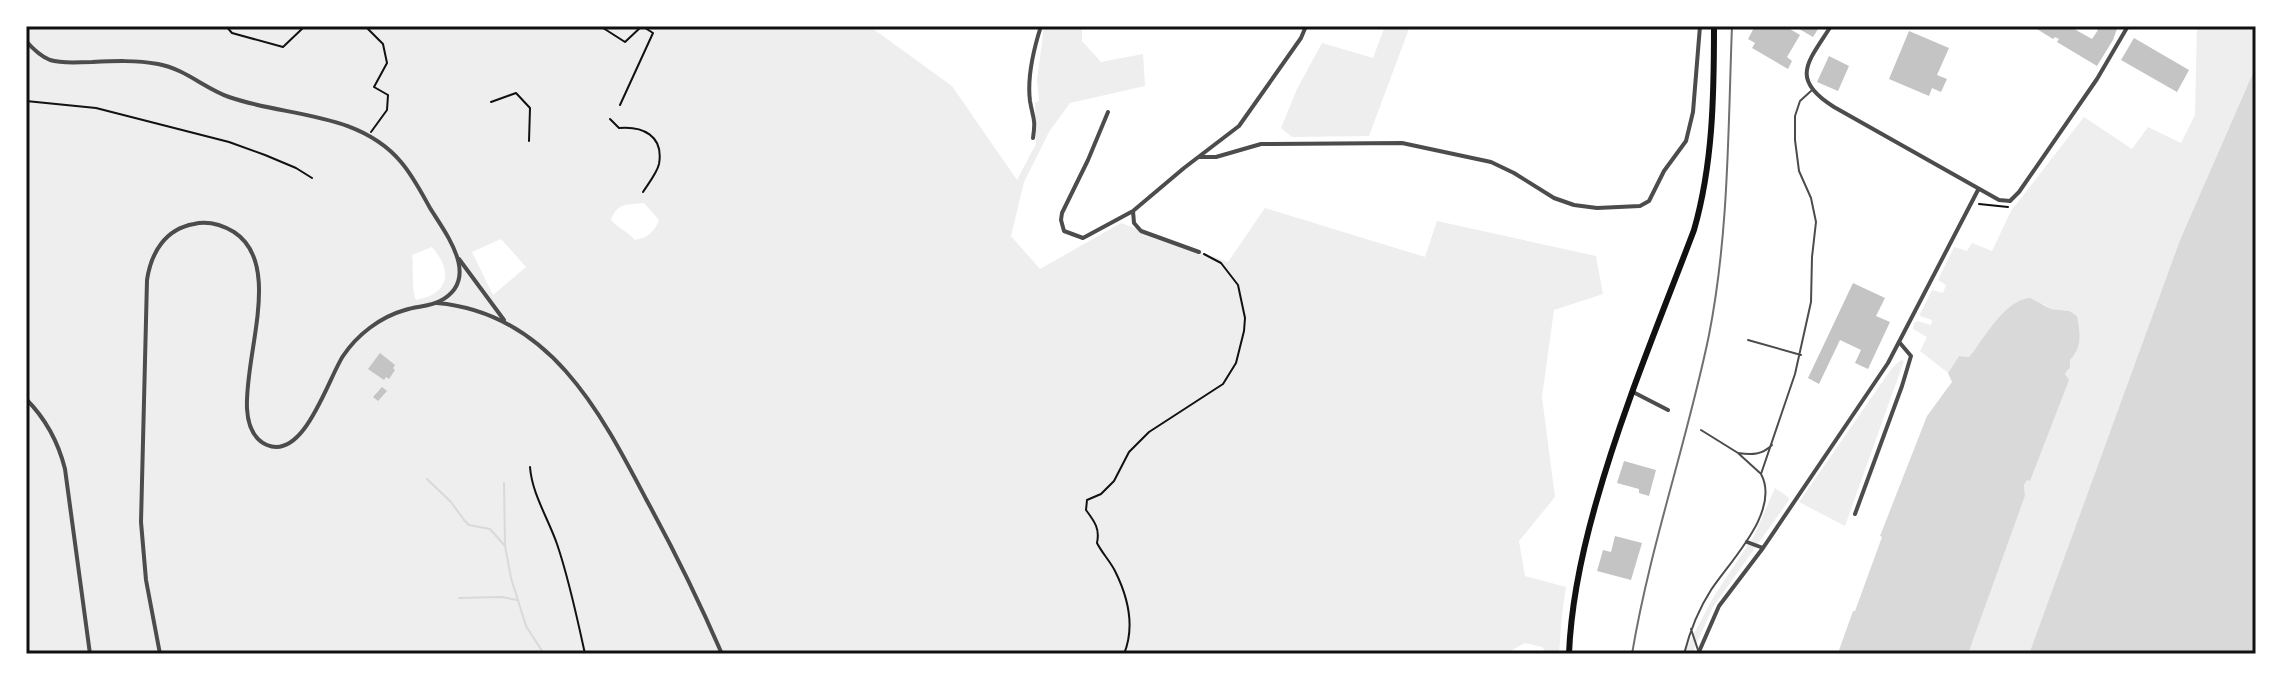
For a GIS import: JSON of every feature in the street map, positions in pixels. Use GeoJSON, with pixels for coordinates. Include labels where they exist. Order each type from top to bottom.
{"type":"FeatureCollection","features":[{"type":"Feature","properties":{"kind":"main road"},"geometry":{"type":"LineString","coordinates":[[1569,654],[1576,588],[1585,542],[1607,464],[1702,202],[1709,164],[1714,26]]}},
{"type":"Feature","properties":{"kind":"street"},"geometry":{"type":"LineString","coordinates":[[1033,138],[1036,121],[1030,100],[1030,83],[1041,26]]}},
{"type":"Feature","properties":{"kind":"street"},"geometry":{"type":"LineString","coordinates":[[1108,112],[1061,220],[1064,231],[1083,238],[1133,211],[1227,138],[1248,116],[1306,26]]}},
{"type":"Feature","properties":{"kind":"street"},"geometry":{"type":"LineString","coordinates":[[1200,157],[1216,157],[1261,144],[1402,143],[1491,162],[1554,198],[1574,205],[1597,208],[1640,206],[1649,201],[1664,171],[1686,141],[1693,112],[1700,26]]}},
{"type":"Feature","properties":{"kind":"street"},"geometry":{"type":"LineString","coordinates":[[1831,26],[1809,62],[1806,78],[1811,91],[1978,190],[2007,201],[2013,199],[2074,113],[2128,26]]}},
{"type":"Feature","properties":{"kind":"street"},"geometry":{"type":"LineString","coordinates":[[26,41],[41,55],[60,62],[136,61],[162,65],[180,70],[227,96],[303,112],[368,136],[392,152],[410,174],[459,259],[506,322]]}},
{"type":"Feature","properties":{"kind":"street"},"geometry":{"type":"LineString","coordinates":[[1698,653],[1719,606],[1763,548],[1900,343],[1978,190]]}},
{"type":"Feature","properties":{"kind":"street"},"geometry":{"type":"LineString","coordinates":[[1133,211],[1134,223],[1141,231],[1199,252]]}},
{"type":"Feature","properties":{"kind":"street"},"geometry":{"type":"LineString","coordinates":[[160,654],[146,580],[141,522],[147,280],[159,246],[171,233],[201,222],[230,230],[244,241],[257,268],[258,297],[246,412],[249,426],[256,437],[273,447],[288,444],[303,433],[337,366],[358,338],[374,325],[405,309],[436,303],[467,307],[506,322],[554,358],[576,381],[595,408],[673,549],[722,654]]}},
{"type":"Feature","properties":{"kind":"street"},"geometry":{"type":"LineString","coordinates":[[436,303],[456,286],[459,259]]}},
{"type":"Feature","properties":{"kind":"street"},"geometry":{"type":"LineString","coordinates":[[1855,514],[1911,356],[1900,343]]}},
{"type":"Feature","properties":{"kind":"street"},"geometry":{"type":"LineString","coordinates":[[1633,392],[1668,410]]}},
{"type":"Feature","properties":{"kind":"street"},"geometry":{"type":"LineString","coordinates":[[26,399],[48,426],[65,469],[90,654]]}},
{"type":"Feature","properties":{"kind":"street"},"geometry":{"type":"LineString","coordinates":[[1747,542],[1763,548]]}},
{"type":"Feature","properties":{"kind":"lane"},"geometry":{"type":"LineString","coordinates":[[1761,474],[1801,355],[1811,302],[1816,222],[1811,198],[1799,171],[1795,116],[1800,101],[1811,91]]}},
{"type":"Feature","properties":{"kind":"lane"},"geometry":{"type":"LineString","coordinates":[[1748,340],[1801,355]]}},
{"type":"Feature","properties":{"kind":"lane"},"geometry":{"type":"LineString","coordinates":[[1684,654],[1690,628],[1710,591],[1747,542],[1765,501],[1761,474],[1738,453],[1701,430]]}},
{"type":"Feature","properties":{"kind":"lane"},"geometry":{"type":"LineString","coordinates":[[1738,453],[1751,455],[1765,452],[1773,444]]}},
{"type":"Feature","properties":{"kind":"lane"},"geometry":{"type":"LineString","coordinates":[[1690,628],[1698,653]]}},
{"type":"Feature","properties":{"kind":"path"},"geometry":{"type":"LineString","coordinates":[[26,28],[31,26]]}},
{"type":"Feature","properties":{"kind":"path"},"geometry":{"type":"LineString","coordinates":[[226,26],[232,33],[283,47],[305,26]]}},
{"type":"Feature","properties":{"kind":"path"},"geometry":{"type":"LineString","coordinates":[[365,26],[383,44],[387,63],[374,87],[388,95],[387,110],[368,136]]}},
{"type":"Feature","properties":{"kind":"path"},"geometry":{"type":"LineString","coordinates":[[600,26],[625,42],[642,26],[653,33],[620,105]]}},
{"type":"Feature","properties":{"kind":"path"},"geometry":{"type":"LineString","coordinates":[[491,102],[516,93],[530,108],[529,141]]}},
{"type":"Feature","properties":{"kind":"path"},"geometry":{"type":"LineString","coordinates":[[26,101],[96,108],[229,142],[296,168],[312,178]]}},
{"type":"Feature","properties":{"kind":"path"},"geometry":{"type":"LineString","coordinates":[[610,119],[619,128],[635,127],[649,133],[658,146],[659,165],[643,192]]}},
{"type":"Feature","properties":{"kind":"path"},"geometry":{"type":"LineString","coordinates":[[1124,654],[1131,637],[1126,602],[1114,568],[1097,543],[1097,524],[1086,510],[1087,500],[1101,494],[1114,481],[1129,452],[1149,432],[1223,384],[1236,363],[1245,318],[1238,285],[1221,263],[1199,252]]}},
{"type":"Feature","properties":{"kind":"path"},"geometry":{"type":"LineString","coordinates":[[530,467],[534,491],[557,544],[585,654]]}},
{"type":"Feature","properties":{"kind":"shaded area"},"geometry":{"type":"Polygon","coordinates":[[[26,26],[869,26],[952,86],[1017,180],[1036,144],[1035,103],[1039,101],[1037,81],[1044,26],[1082,26],[1082,41],[1101,62],[1143,54],[1145,86],[1070,103],[1049,132],[1024,182],[1011,236],[1040,269],[1121,223],[1228,262],[1265,208],[1425,257],[1437,221],[1596,256],[1603,294],[1554,310],[1542,397],[1555,497],[1519,541],[1525,576],[1566,587],[1559,654],[1548,654],[1542,647],[1525,643],[1505,654],[26,654],[26,26]],[[644,203],[620,207],[611,220],[635,240],[650,234],[659,220],[644,203]],[[501,239],[472,252],[493,295],[526,267],[501,239]],[[432,247],[412,255],[416,300],[431,296],[444,282],[445,270],[440,258],[432,247]]]}},
{"type":"Feature","properties":{"kind":"shaded area"},"geometry":{"type":"Polygon","coordinates":[[[1385,26],[1410,26],[1369,136],[1292,137],[1281,128],[1297,89],[1322,43],[1373,58],[1385,26]]]}},
{"type":"Feature","properties":{"kind":"shaded area"},"geometry":{"type":"Polygon","coordinates":[[[2197,26],[2256,26],[2256,66],[2180,240],[2029,654],[1968,654],[2025,496],[2024,485],[2066,378],[2070,360],[2078,348],[2079,336],[2069,311],[2051,309],[2044,304],[1998,318],[1969,357],[1959,356],[1948,373],[1920,351],[1927,337],[1913,329],[1914,323],[1918,321],[1931,325],[1932,320],[1920,314],[1932,290],[1943,293],[1946,285],[1938,280],[1954,247],[1967,251],[1972,243],[1992,251],[2011,211],[2084,117],[2132,149],[2148,127],[2181,143],[2195,115],[2197,26]]]}},
{"type":"Feature","properties":{"kind":"shaded area"},"geometry":{"type":"Polygon","coordinates":[[[2256,66],[2256,654],[2029,654],[2180,240],[2256,66]]]}},
{"type":"Feature","properties":{"kind":"shaded area"},"geometry":{"type":"Polygon","coordinates":[[[2030,298],[2051,309],[2069,311],[2077,316],[2079,345],[2070,360],[2065,374],[2069,380],[2030,481],[2027,480],[2024,485],[2025,496],[1968,654],[1839,654],[1880,536],[1927,416],[1952,382],[1948,373],[1959,356],[1969,357],[2003,313],[2021,300],[2030,298]]]}},
{"type":"Feature","properties":{"kind":"shaded area"},"geometry":{"type":"Polygon","coordinates":[[[1904,361],[1845,526],[1799,502],[1892,368],[1904,361]]]}},
{"type":"Feature","properties":{"kind":"shaded area"},"geometry":{"type":"Polygon","coordinates":[[[1775,488],[1789,500],[1713,607],[1692,654],[1683,654],[1714,596],[1754,536],[1775,488]]]}},
{"type":"Feature","properties":{"kind":"building"},"geometry":{"type":"Polygon","coordinates":[[[1755,26],[1785,26],[1800,35],[1787,57],[1792,61],[1788,69],[1752,48],[1755,43],[1748,39],[1755,26]]]}},
{"type":"Feature","properties":{"kind":"building"},"geometry":{"type":"Polygon","coordinates":[[[1794,26],[1820,26],[1813,37],[1794,26]]]}},
{"type":"Feature","properties":{"kind":"building"},"geometry":{"type":"Polygon","coordinates":[[[2032,26],[2069,26],[2092,39],[2098,30],[2092,26],[2118,26],[2097,66],[2057,42],[2059,39],[2053,39],[2032,26]]]}},
{"type":"Feature","properties":{"kind":"building"},"geometry":{"type":"Polygon","coordinates":[[[1909,31],[1949,48],[1937,75],[1947,79],[1941,92],[1932,88],[1929,96],[1889,79],[1909,31]]]}},
{"type":"Feature","properties":{"kind":"building"},"geometry":{"type":"Polygon","coordinates":[[[2134,38],[2189,70],[2177,92],[2121,60],[2134,38]]]}},
{"type":"Feature","properties":{"kind":"building"},"geometry":{"type":"Polygon","coordinates":[[[1829,56],[1849,66],[1838,91],[1817,82],[1829,56]]]}},
{"type":"Feature","properties":{"kind":"building"},"geometry":{"type":"Polygon","coordinates":[[[1853,283],[1885,298],[1876,316],[1890,322],[1868,369],[1855,363],[1861,350],[1840,340],[1819,384],[1808,378],[1853,283]]]}},
{"type":"Feature","properties":{"kind":"building"},"geometry":{"type":"Polygon","coordinates":[[[380,353],[395,365],[389,379],[386,377],[384,380],[368,369],[380,353]]]}},
{"type":"Feature","properties":{"kind":"building"},"geometry":{"type":"Polygon","coordinates":[[[382,387],[387,391],[378,401],[373,397],[382,387]]]}},
{"type":"Feature","properties":{"kind":"building"},"geometry":{"type":"Polygon","coordinates":[[[1624,461],[1656,470],[1649,496],[1639,493],[1639,489],[1617,483],[1624,461]]]}},
{"type":"Feature","properties":{"kind":"building"},"geometry":{"type":"Polygon","coordinates":[[[1615,536],[1642,543],[1631,580],[1597,571],[1603,550],[1611,552],[1615,536]]]}},
{"type":"Feature","properties":{"kind":"waterway"},"geometry":{"type":"LineString","coordinates":[[427,479],[469,525],[490,529],[505,546],[526,626],[544,654]]}},
{"type":"Feature","properties":{"kind":"waterway"},"geometry":{"type":"LineString","coordinates":[[504,483],[505,545]]}},
{"type":"Feature","properties":{"kind":"waterway"},"geometry":{"type":"LineString","coordinates":[[459,598],[502,597],[517,600]]}},
{"type":"Feature","properties":{"kind":"railway"},"geometry":{"type":"LineString","coordinates":[[1632,654],[1716,297],[1726,181],[1732,26]]}}]}
